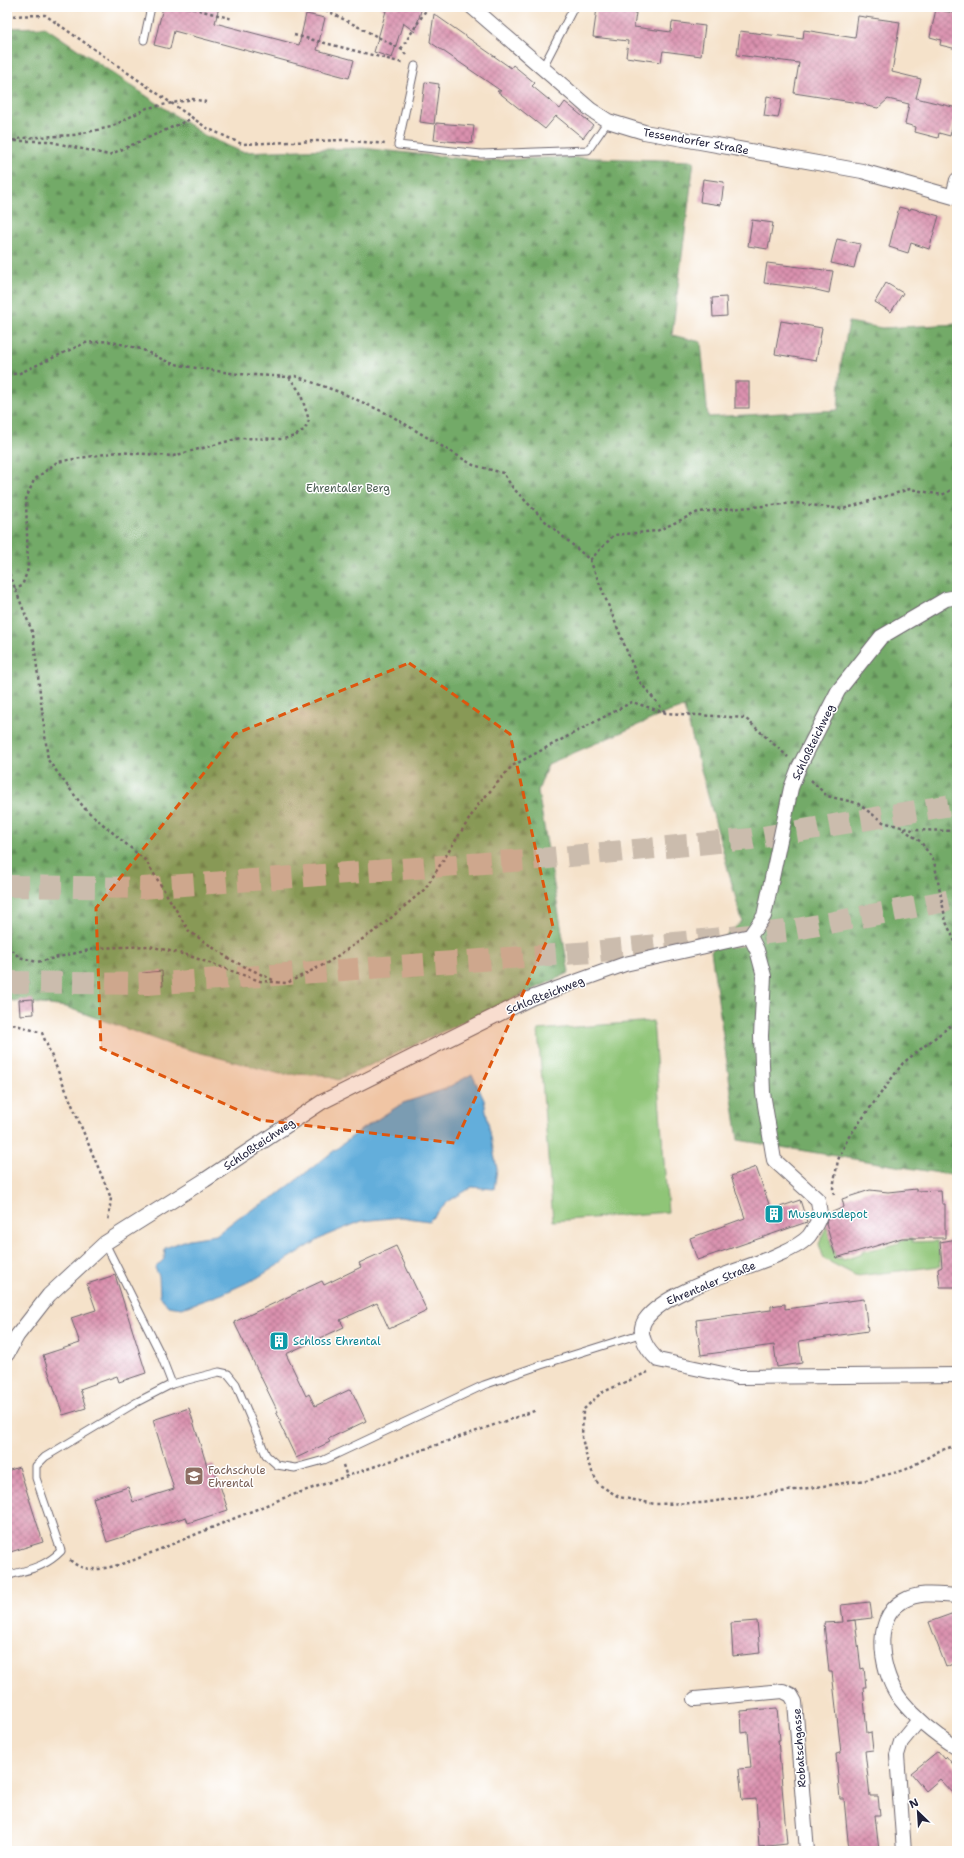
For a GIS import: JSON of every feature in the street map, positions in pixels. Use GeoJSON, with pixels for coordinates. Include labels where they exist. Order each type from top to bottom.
{"type":"FeatureCollection","features":[{"type":"Feature","properties":{"kind":"street","name":"Tessendorfer Straße"},"geometry":{"type":"LineString","coordinates":[[472,7],[591,110],[608,121],[644,132],[862,171],[955,197]]}},
{"type":"Feature","properties":{"kind":"street"},"geometry":{"type":"LineString","coordinates":[[955,197],[957,180]]}},
{"type":"Feature","properties":{"kind":"street","name":"Schloßteichweg"},"geometry":{"type":"LineString","coordinates":[[7,1354],[17,1336],[49,1295],[105,1243],[205,1180],[322,1102],[531,998],[625,964],[750,936],[764,916],[791,788],[799,767],[838,691],[881,637],[946,599],[957,597]]}},
{"type":"Feature","properties":{"kind":"street","name":"Ehrentaler Straße"},"geometry":{"type":"LineString","coordinates":[[643,1333],[644,1322],[655,1309],[667,1301],[698,1286],[793,1248],[809,1236],[820,1215],[818,1200],[774,1160],[763,1093],[760,1036],[764,976],[757,950],[750,936]]}},
{"type":"Feature","properties":{"kind":"street"},"geometry":{"type":"LineString","coordinates":[[643,1333],[644,1343],[650,1353],[658,1360],[737,1377],[957,1375]]}},
{"type":"Feature","properties":{"kind":"street"},"geometry":{"type":"LineString","coordinates":[[957,1596],[926,1594],[913,1596],[902,1601],[895,1607],[886,1624],[882,1636],[883,1660],[890,1680],[901,1699],[919,1720],[957,1748]]}},
{"type":"Feature","properties":{"kind":"street","name":"Robatschgasse"},"geometry":{"type":"LineString","coordinates":[[695,1699],[783,1691],[791,1695],[795,1702],[807,1851]]}},
{"type":"Feature","properties":{"kind":"street"},"geometry":{"type":"LineString","coordinates":[[904,1851],[897,1756],[901,1742],[919,1720]]}},
{"type":"Feature","properties":{"kind":"lane"},"geometry":{"type":"LineString","coordinates":[[144,40],[151,7]]}},
{"type":"Feature","properties":{"kind":"lane"},"geometry":{"type":"LineString","coordinates":[[543,67],[574,7]]}},
{"type":"Feature","properties":{"kind":"lane"},"geometry":{"type":"LineString","coordinates":[[415,66],[398,145],[481,154],[588,150],[608,121]]}},
{"type":"Feature","properties":{"kind":"lane"},"geometry":{"type":"LineString","coordinates":[[105,1243],[160,1353],[172,1384]]}},
{"type":"Feature","properties":{"kind":"lane"},"geometry":{"type":"LineString","coordinates":[[7,1576],[50,1561],[61,1551],[36,1478],[36,1466],[45,1457],[137,1402],[172,1384],[219,1372],[228,1374],[236,1384],[266,1455],[277,1465],[295,1468],[324,1460],[484,1385],[541,1365],[643,1333]]}},
{"type":"Feature","properties":{"kind":"path"},"geometry":{"type":"LineString","coordinates":[[187,7],[233,19]]}},
{"type":"Feature","properties":{"kind":"path"},"geometry":{"type":"LineString","coordinates":[[320,7],[401,49],[415,66]]}},
{"type":"Feature","properties":{"kind":"path"},"geometry":{"type":"LineString","coordinates":[[332,12],[334,7]]}},
{"type":"Feature","properties":{"kind":"path"},"geometry":{"type":"LineString","coordinates":[[401,49],[428,7]]}},
{"type":"Feature","properties":{"kind":"path"},"geometry":{"type":"LineString","coordinates":[[7,16],[45,15],[207,128],[242,144],[342,140],[398,145]]}},
{"type":"Feature","properties":{"kind":"path"},"geometry":{"type":"LineString","coordinates":[[294,35],[415,66]]}},
{"type":"Feature","properties":{"kind":"path"},"geometry":{"type":"LineString","coordinates":[[7,142],[22,138],[74,135],[104,129],[111,127],[147,108],[193,100],[206,102]]}},
{"type":"Feature","properties":{"kind":"path"},"geometry":{"type":"LineString","coordinates":[[7,142],[47,141],[109,155],[193,118]]}},
{"type":"Feature","properties":{"kind":"path"},"geometry":{"type":"LineString","coordinates":[[7,375],[20,373],[85,343],[108,342],[141,349],[170,363],[196,368],[238,374],[289,377],[295,376],[342,393],[390,415],[473,464],[503,473],[513,488],[545,521],[590,560],[639,681],[666,713]]}},
{"type":"Feature","properties":{"kind":"path"},"geometry":{"type":"LineString","coordinates":[[15,590],[22,586],[28,569],[26,498],[34,480],[57,462],[117,452],[173,456],[240,438],[283,439],[295,436],[305,429],[309,420],[300,392],[289,377]]}},
{"type":"Feature","properties":{"kind":"path"},"geometry":{"type":"LineString","coordinates":[[590,560],[614,535],[657,532],[698,512],[795,503],[843,509],[910,489],[942,495],[957,487]]}},
{"type":"Feature","properties":{"kind":"path"},"geometry":{"type":"LineString","coordinates":[[7,568],[33,634],[48,760],[85,809],[146,861],[189,931],[231,960],[277,981]]}},
{"type":"Feature","properties":{"kind":"path"},"geometry":{"type":"LineString","coordinates":[[7,946],[19,957],[37,962],[98,948],[149,946],[187,955],[260,981],[277,981],[287,983],[327,963],[378,928],[425,889],[478,805],[512,766],[632,702],[666,713],[745,718],[799,767],[827,796],[857,803],[884,822],[912,830],[957,831]]}},
{"type":"Feature","properties":{"kind":"path"},"geometry":{"type":"LineString","coordinates":[[901,827],[921,842],[934,861],[946,922],[957,946]]}},
{"type":"Feature","properties":{"kind":"path"},"geometry":{"type":"LineString","coordinates":[[7,1022],[42,1033],[111,1198],[105,1243]]}},
{"type":"Feature","properties":{"kind":"path"},"geometry":{"type":"LineString","coordinates":[[834,1196],[838,1160],[852,1131],[903,1062],[950,1026],[957,1027]]}},
{"type":"Feature","properties":{"kind":"path"},"geometry":{"type":"LineString","coordinates":[[673,1363],[635,1377],[601,1393],[583,1410],[582,1438],[588,1463],[598,1484],[619,1497],[655,1504],[702,1503],[866,1480],[905,1470],[939,1451],[957,1445]]}},
{"type":"Feature","properties":{"kind":"path"},"geometry":{"type":"LineString","coordinates":[[61,1551],[74,1564],[88,1569],[111,1567],[134,1560],[281,1499],[537,1410]]}},
{"type":"Feature","properties":{"kind":"highlighted area"},"geometry":{"type":"Polygon","coordinates":[[[409,663],[510,734],[553,927],[455,1143],[260,1120],[101,1048],[96,908],[235,734],[409,663]]]}},
{"type":"Feature","properties":{"kind":"green space","name":"Ehrentaler Berg"},"geometry":{"type":"Polygon","coordinates":[[[45,27],[204,135],[242,152],[362,148],[483,161],[562,157],[694,161],[672,335],[701,342],[708,417],[838,410],[841,364],[849,322],[882,328],[957,324],[957,1176],[738,1140],[711,951],[742,921],[684,707],[666,713],[548,764],[538,791],[569,973],[338,1080],[323,1075],[280,1074],[171,1045],[66,1007],[7,1000],[7,28],[45,27]]]}},
{"type":"Feature","properties":{"kind":"green space"},"geometry":{"type":"Polygon","coordinates":[[[653,1021],[668,1212],[553,1221],[538,1030],[653,1021]]]}},
{"type":"Feature","properties":{"kind":"green space"},"geometry":{"type":"Polygon","coordinates":[[[829,1221],[835,1237],[830,1240],[836,1259],[842,1258],[843,1260],[862,1254],[862,1252],[899,1243],[900,1240],[912,1239],[912,1242],[938,1241],[940,1266],[857,1276],[824,1259],[819,1244],[829,1221]]]}},
{"type":"Feature","properties":{"kind":"water"},"geometry":{"type":"Polygon","coordinates":[[[472,1074],[484,1100],[497,1169],[494,1189],[472,1187],[449,1201],[429,1221],[401,1217],[362,1221],[325,1236],[257,1278],[222,1294],[182,1308],[168,1306],[160,1296],[159,1276],[155,1268],[164,1259],[165,1248],[189,1239],[216,1235],[239,1217],[276,1196],[362,1129],[403,1103],[445,1089],[472,1074]]]}},
{"type":"Feature","properties":{"kind":"building"},"geometry":{"type":"Polygon","coordinates":[[[163,7],[219,7],[215,23],[299,45],[306,14],[325,18],[317,50],[354,60],[349,78],[174,31],[170,49],[154,45],[163,7]]]}},
{"type":"Feature","properties":{"kind":"building"},"geometry":{"type":"Polygon","coordinates":[[[379,7],[422,7],[415,32],[403,23],[392,58],[374,52],[386,11],[379,7]]]}},
{"type":"Feature","properties":{"kind":"building"},"geometry":{"type":"Polygon","coordinates":[[[597,8],[636,13],[634,27],[671,32],[672,22],[705,26],[701,56],[663,51],[661,62],[626,57],[628,41],[593,37],[597,8]]]}},
{"type":"Feature","properties":{"kind":"building"},"geometry":{"type":"Polygon","coordinates":[[[936,9],[957,14],[957,49],[940,45],[941,40],[930,37],[936,9]]]}},
{"type":"Feature","properties":{"kind":"building"},"geometry":{"type":"Polygon","coordinates":[[[434,14],[511,68],[513,65],[535,83],[532,86],[560,109],[565,102],[593,125],[583,138],[556,116],[545,129],[497,91],[501,91],[430,42],[434,14]]]}},
{"type":"Feature","properties":{"kind":"building"},"geometry":{"type":"Polygon","coordinates":[[[858,16],[900,22],[892,72],[921,79],[916,98],[957,108],[950,136],[939,133],[938,138],[915,132],[916,127],[905,124],[909,104],[888,99],[878,108],[867,106],[865,104],[794,93],[799,63],[737,55],[740,31],[803,39],[804,30],[855,38],[858,16]]]}},
{"type":"Feature","properties":{"kind":"building"},"geometry":{"type":"Polygon","coordinates":[[[425,82],[439,84],[434,124],[420,122],[425,82]]]}},
{"type":"Feature","properties":{"kind":"building"},"geometry":{"type":"Polygon","coordinates":[[[767,96],[782,99],[778,118],[764,116],[767,96]]]}},
{"type":"Feature","properties":{"kind":"building"},"geometry":{"type":"Polygon","coordinates":[[[436,123],[474,126],[472,143],[434,140],[436,123]]]}},
{"type":"Feature","properties":{"kind":"building"},"geometry":{"type":"Polygon","coordinates":[[[703,179],[724,182],[721,205],[700,202],[703,179]]]}},
{"type":"Feature","properties":{"kind":"building"},"geometry":{"type":"Polygon","coordinates":[[[899,207],[910,210],[911,208],[939,216],[929,249],[911,243],[908,253],[889,247],[899,207]]]}},
{"type":"Feature","properties":{"kind":"building"},"geometry":{"type":"Polygon","coordinates":[[[752,220],[773,223],[768,249],[748,246],[752,220]]]}},
{"type":"Feature","properties":{"kind":"building"},"geometry":{"type":"Polygon","coordinates":[[[837,239],[860,244],[854,268],[831,263],[837,239]]]}},
{"type":"Feature","properties":{"kind":"building"},"geometry":{"type":"Polygon","coordinates":[[[767,263],[833,271],[829,293],[812,289],[764,283],[767,263]]]}},
{"type":"Feature","properties":{"kind":"building"},"geometry":{"type":"Polygon","coordinates":[[[886,283],[903,293],[891,312],[875,302],[886,283]]]}},
{"type":"Feature","properties":{"kind":"building"},"geometry":{"type":"Polygon","coordinates":[[[726,297],[727,316],[713,317],[712,298],[726,297]]]}},
{"type":"Feature","properties":{"kind":"building"},"geometry":{"type":"Polygon","coordinates":[[[781,321],[822,328],[816,361],[775,354],[781,321]]]}},
{"type":"Feature","properties":{"kind":"building"},"geometry":{"type":"Polygon","coordinates":[[[735,382],[749,382],[749,408],[735,408],[735,382]]]}},
{"type":"Feature","properties":{"kind":"building"},"geometry":{"type":"Polygon","coordinates":[[[162,971],[163,986],[143,987],[142,973],[162,971]]]}},
{"type":"Feature","properties":{"kind":"building"},"geometry":{"type":"Polygon","coordinates":[[[33,999],[34,1014],[20,1015],[19,1000],[33,999]]]}},
{"type":"Feature","properties":{"kind":"building","name":"Museumsdepot"},"geometry":{"type":"Polygon","coordinates":[[[756,1167],[771,1210],[800,1200],[807,1222],[697,1260],[690,1238],[745,1218],[731,1176],[756,1167]]]}},
{"type":"Feature","properties":{"kind":"building"},"geometry":{"type":"Polygon","coordinates":[[[916,1189],[916,1191],[941,1190],[942,1204],[945,1204],[945,1238],[902,1238],[836,1258],[826,1224],[828,1214],[844,1207],[842,1199],[870,1190],[888,1192],[916,1189]]]}},
{"type":"Feature","properties":{"kind":"building"},"geometry":{"type":"Polygon","coordinates":[[[957,1239],[957,1287],[940,1287],[938,1269],[942,1267],[940,1242],[957,1239]]]}},
{"type":"Feature","properties":{"kind":"building","name":"Schloss Ehrental"},"geometry":{"type":"Polygon","coordinates":[[[396,1246],[427,1311],[389,1329],[377,1303],[340,1320],[344,1327],[286,1354],[306,1396],[309,1394],[315,1406],[351,1389],[366,1421],[328,1439],[330,1442],[296,1458],[279,1422],[281,1421],[276,1412],[278,1412],[234,1322],[322,1281],[324,1285],[361,1267],[359,1263],[396,1246]]]}},
{"type":"Feature","properties":{"kind":"building"},"geometry":{"type":"Polygon","coordinates":[[[115,1275],[146,1373],[119,1382],[117,1376],[80,1389],[86,1408],[63,1415],[43,1355],[80,1343],[71,1318],[96,1310],[87,1284],[115,1275]]]}},
{"type":"Feature","properties":{"kind":"building"},"geometry":{"type":"Polygon","coordinates":[[[864,1299],[868,1331],[799,1341],[802,1363],[777,1367],[774,1345],[701,1355],[696,1320],[771,1310],[771,1306],[785,1304],[785,1309],[864,1299]]]}},
{"type":"Feature","properties":{"kind":"building","name":"Fachschule Ehrental"},"geometry":{"type":"Polygon","coordinates":[[[189,1408],[207,1466],[213,1464],[228,1510],[188,1523],[186,1517],[107,1542],[93,1498],[128,1487],[133,1502],[174,1489],[153,1420],[189,1408]]]}},
{"type":"Feature","properties":{"kind":"building"},"geometry":{"type":"Polygon","coordinates":[[[19,1467],[43,1542],[7,1553],[7,1471],[19,1467]]]}},
{"type":"Feature","properties":{"kind":"building"},"geometry":{"type":"Polygon","coordinates":[[[870,1602],[872,1618],[855,1620],[861,1669],[864,1668],[866,1687],[863,1687],[867,1733],[871,1732],[873,1750],[865,1751],[870,1796],[878,1796],[880,1815],[875,1815],[879,1851],[849,1851],[844,1799],[840,1799],[836,1754],[841,1753],[832,1672],[829,1672],[824,1623],[843,1622],[841,1605],[870,1602]]]}},
{"type":"Feature","properties":{"kind":"building"},"geometry":{"type":"Polygon","coordinates":[[[954,1613],[957,1621],[957,1662],[946,1667],[929,1622],[954,1613]]]}},
{"type":"Feature","properties":{"kind":"building"},"geometry":{"type":"Polygon","coordinates":[[[757,1621],[760,1653],[733,1656],[731,1623],[757,1621]]]}},
{"type":"Feature","properties":{"kind":"building"},"geometry":{"type":"Polygon","coordinates":[[[777,1708],[780,1740],[778,1740],[787,1844],[759,1847],[756,1799],[742,1800],[739,1769],[751,1768],[748,1732],[742,1733],[741,1711],[777,1708]]]}},
{"type":"Feature","properties":{"kind":"building"},"geometry":{"type":"Polygon","coordinates":[[[938,1751],[944,1758],[946,1756],[957,1769],[957,1797],[940,1779],[926,1791],[911,1773],[938,1751]]]}},
{"type":"Feature","properties":{"kind":"tunnel"},"geometry":{"type":"LineString","coordinates":[[7,886],[142,888],[539,859],[751,839],[957,804]]}},
{"type":"Feature","properties":{"kind":"tunnel"},"geometry":{"type":"LineString","coordinates":[[7,982],[148,984],[592,952],[786,931],[957,899]]}},
{"type":"Feature","properties":{"kind":"place","name":"Museumsdepot"},"geometry":{"type":"Point","coordinates":[774,1214]}},
{"type":"Feature","properties":{"kind":"place","name":"Schloss Ehrental"},"geometry":{"type":"Point","coordinates":[279,1341]}},
{"type":"Feature","properties":{"kind":"place","name":"Fachschule Ehrental"},"geometry":{"type":"Point","coordinates":[194,1476]}}]}
